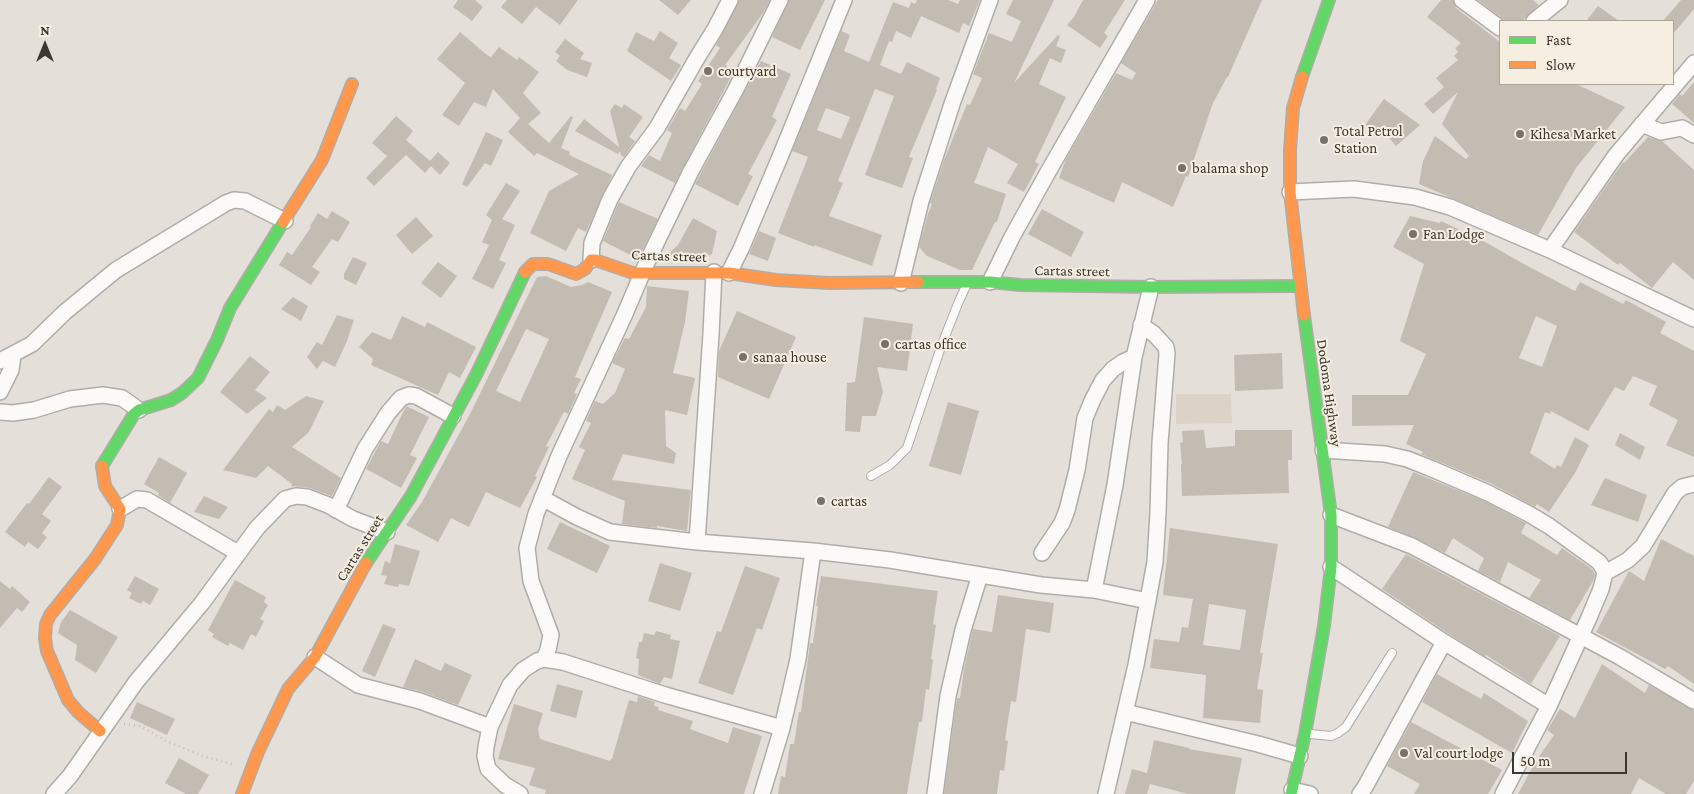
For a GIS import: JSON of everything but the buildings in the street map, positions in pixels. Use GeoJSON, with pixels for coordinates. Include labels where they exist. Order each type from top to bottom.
{"type":"FeatureCollection","features":[{"type":"Feature","properties":{"kind":"main road","name":"Dodoma Highway"},"geometry":{"type":"LineString","coordinates":[[1291,792],[1305,734],[1324,626],[1331,567],[1331,515],[1300,286],[1290,192],[1290,150],[1293,108],[1308,56],[1329,0]]}},
{"type":"Feature","properties":{"kind":"main road"},"geometry":{"type":"LineString","coordinates":[[104,727],[78,712],[68,700],[62,690],[47,651],[45,638],[46,624],[50,615],[105,545],[120,517],[120,509],[105,486],[102,467],[130,419],[139,410],[171,400],[182,393],[198,378],[230,308],[322,160],[352,84]]}},
{"type":"Feature","properties":{"kind":"main road","name":"Cartas street"},"geometry":{"type":"LineString","coordinates":[[242,794],[288,689],[315,656],[357,580],[411,496],[476,374],[530,265],[536,263],[548,264],[576,274],[585,270],[591,260],[598,260],[628,272],[721,272],[776,280],[829,283],[990,282],[1020,285],[1151,288],[1300,286]]}},
{"type":"Feature","properties":{"kind":"street"},"geometry":{"type":"LineString","coordinates":[[591,260],[592,243],[610,199],[628,167],[657,128],[716,29],[730,0]]}},
{"type":"Feature","properties":{"kind":"street"},"geometry":{"type":"LineString","coordinates":[[544,659],[552,635],[531,581],[527,548],[531,529],[542,498],[559,456],[647,262],[690,173],[736,89],[780,0]]}},
{"type":"Feature","properties":{"kind":"street"},"geometry":{"type":"LineString","coordinates":[[697,542],[711,334],[721,272],[741,249],[844,0]]}},
{"type":"Feature","properties":{"kind":"street"},"geometry":{"type":"LineString","coordinates":[[901,283],[921,201],[958,87],[990,0]]}},
{"type":"Feature","properties":{"kind":"street"},"geometry":{"type":"LineString","coordinates":[[990,282],[1048,172],[1147,0]]}},
{"type":"Feature","properties":{"kind":"street"},"geometry":{"type":"LineString","coordinates":[[1462,0],[1499,27]]}},
{"type":"Feature","properties":{"kind":"street"},"geometry":{"type":"LineString","coordinates":[[1535,20],[1560,0]]}},
{"type":"Feature","properties":{"kind":"street"},"geometry":{"type":"LineString","coordinates":[[1550,250],[1616,155],[1694,63]]}},
{"type":"Feature","properties":{"kind":"street"},"geometry":{"type":"LineString","coordinates":[[1642,124],[1661,132],[1682,128],[1694,135]]}},
{"type":"Feature","properties":{"kind":"street"},"geometry":{"type":"LineString","coordinates":[[1290,192],[1354,189],[1415,197],[1450,207],[1550,250],[1694,319]]}},
{"type":"Feature","properties":{"kind":"street"},"geometry":{"type":"LineString","coordinates":[[0,392],[11,370],[6,358],[32,344],[65,312],[116,270],[226,203],[234,200],[245,201],[285,221]]}},
{"type":"Feature","properties":{"kind":"street"},"geometry":{"type":"LineString","coordinates":[[1094,590],[1115,485],[1134,357],[1151,288]]}},
{"type":"Feature","properties":{"kind":"street"},"geometry":{"type":"LineString","coordinates":[[1106,794],[1136,665],[1155,562],[1160,443],[1167,354],[1166,347],[1141,324]]}},
{"type":"Feature","properties":{"kind":"street"},"geometry":{"type":"LineString","coordinates":[[1042,553],[1054,538],[1067,510],[1077,470],[1085,418],[1093,399],[1103,380],[1113,369],[1134,357]]}},
{"type":"Feature","properties":{"kind":"street"},"geometry":{"type":"LineString","coordinates":[[0,412],[29,411],[70,399],[103,395],[122,398],[139,410]]}},
{"type":"Feature","properties":{"kind":"street"},"geometry":{"type":"LineString","coordinates":[[336,510],[365,449],[388,413],[401,398],[410,395],[416,396],[454,416]]}},
{"type":"Feature","properties":{"kind":"street"},"geometry":{"type":"LineString","coordinates":[[1322,450],[1385,454],[1407,458],[1511,504],[1549,526],[1599,562],[1603,568],[1601,589],[1581,636],[1549,706],[1503,794]]}},
{"type":"Feature","properties":{"kind":"street"},"geometry":{"type":"LineString","coordinates":[[1604,573],[1628,560],[1643,546],[1675,493],[1682,487],[1694,484]]}},
{"type":"Feature","properties":{"kind":"street"},"geometry":{"type":"LineString","coordinates":[[54,794],[70,776],[136,682],[202,603],[257,528],[288,497],[307,497],[387,532]]}},
{"type":"Feature","properties":{"kind":"street"},"geometry":{"type":"LineString","coordinates":[[542,498],[610,532],[890,560],[1041,585],[1094,590],[1148,601]]}},
{"type":"Feature","properties":{"kind":"street"},"geometry":{"type":"LineString","coordinates":[[120,509],[137,499],[147,500],[238,553]]}},
{"type":"Feature","properties":{"kind":"street"},"geometry":{"type":"LineString","coordinates":[[1331,515],[1412,546],[1620,657],[1694,701]]}},
{"type":"Feature","properties":{"kind":"street"},"geometry":{"type":"LineString","coordinates":[[762,794],[782,728],[798,659],[813,551]]}},
{"type":"Feature","properties":{"kind":"street"},"geometry":{"type":"LineString","coordinates":[[1331,567],[1444,642],[1549,706]]}},
{"type":"Feature","properties":{"kind":"street"},"geometry":{"type":"LineString","coordinates":[[936,794],[948,696],[963,630],[980,575]]}},
{"type":"Feature","properties":{"kind":"street"},"geometry":{"type":"LineString","coordinates":[[1360,794],[1444,642]]}},
{"type":"Feature","properties":{"kind":"street"},"geometry":{"type":"LineString","coordinates":[[315,656],[358,685],[420,701],[490,727]]}},
{"type":"Feature","properties":{"kind":"street"},"geometry":{"type":"LineString","coordinates":[[520,794],[505,785],[488,769],[485,756],[486,747],[490,727],[510,685],[523,670],[544,659],[563,662],[665,695],[782,728]]}},
{"type":"Feature","properties":{"kind":"street"},"geometry":{"type":"LineString","coordinates":[[1125,712],[1300,756]]}},
{"type":"Feature","properties":{"kind":"street"},"geometry":{"type":"LineString","coordinates":[[1291,792],[1310,794]]}},
{"type":"Feature","properties":{"kind":"lane"},"geometry":{"type":"LineString","coordinates":[[871,476],[890,465],[907,448],[942,344],[958,301],[968,282]]}},
{"type":"Feature","properties":{"kind":"lane"},"geometry":{"type":"LineString","coordinates":[[1305,734],[1331,736],[1346,727],[1392,653]]}},
{"type":"Feature","properties":{"kind":"path"},"geometry":{"type":"LineString","coordinates":[[104,727],[141,726],[166,741],[200,755],[224,763],[252,768]]}},
{"type":"Feature","properties":{"kind":"shaded area"},"geometry":{"type":"Polygon","coordinates":[[[1176,394],[1231,394],[1232,423],[1176,424],[1176,394]]]}},
{"type":"Feature","properties":{"kind":"traffic: fast"},"geometry":{"type":"LineString","coordinates":[[1302,77],[1329,0]]}},
{"type":"Feature","properties":{"kind":"traffic: fast"},"geometry":{"type":"LineString","coordinates":[[102,466],[134,414],[139,410],[171,400],[182,393],[198,378],[230,308],[283,222]]}},
{"type":"Feature","properties":{"kind":"traffic: fast"},"geometry":{"type":"LineString","coordinates":[[366,563],[411,496],[476,375],[525,272]]}},
{"type":"Feature","properties":{"kind":"traffic: fast"},"geometry":{"type":"LineString","coordinates":[[918,282],[990,282],[1020,285],[1151,287],[1300,286]]}},
{"type":"Feature","properties":{"kind":"traffic: fast"},"geometry":{"type":"LineString","coordinates":[[1291,794],[1305,734],[1324,626],[1331,567],[1331,515],[1304,315]]}},
{"type":"Feature","properties":{"kind":"traffic: slow"},"geometry":{"type":"LineString","coordinates":[[1302,77],[1293,108],[1290,192],[1304,315]]}},
{"type":"Feature","properties":{"kind":"traffic: slow"},"geometry":{"type":"LineString","coordinates":[[283,222],[322,160],[352,84]]}},
{"type":"Feature","properties":{"kind":"traffic: slow"},"geometry":{"type":"LineString","coordinates":[[525,272],[533,264],[548,264],[576,274],[585,269],[591,260],[595,260],[633,273],[729,273],[776,280],[829,283],[918,282]]}},
{"type":"Feature","properties":{"kind":"traffic: slow"},"geometry":{"type":"LineString","coordinates":[[100,731],[78,712],[68,700],[47,651],[45,638],[46,624],[50,615],[95,559],[117,525],[120,509],[105,486],[102,466]]}},
{"type":"Feature","properties":{"kind":"traffic: slow"},"geometry":{"type":"LineString","coordinates":[[242,794],[258,752],[288,689],[315,657],[366,563]]}},
{"type":"Feature","properties":{"kind":"place","name":"courtyard"},"geometry":{"type":"Point","coordinates":[708,71]}},
{"type":"Feature","properties":{"kind":"place","name":"Kihesa Market"},"geometry":{"type":"Point","coordinates":[1520,134]}},
{"type":"Feature","properties":{"kind":"place","name":"Total Petrol Station"},"geometry":{"type":"Point","coordinates":[1324,140]}},
{"type":"Feature","properties":{"kind":"place","name":"balama shop"},"geometry":{"type":"Point","coordinates":[1182,168]}},
{"type":"Feature","properties":{"kind":"place","name":"Fan Lodge"},"geometry":{"type":"Point","coordinates":[1413,234]}},
{"type":"Feature","properties":{"kind":"place","name":"cartas office"},"geometry":{"type":"Point","coordinates":[885,344]}},
{"type":"Feature","properties":{"kind":"place","name":"sanaa house"},"geometry":{"type":"Point","coordinates":[743,357]}},
{"type":"Feature","properties":{"kind":"place","name":"cartas"},"geometry":{"type":"Point","coordinates":[821,501]}},
{"type":"Feature","properties":{"kind":"place","name":"Val court lodge"},"geometry":{"type":"Point","coordinates":[1404,753]}}]}
